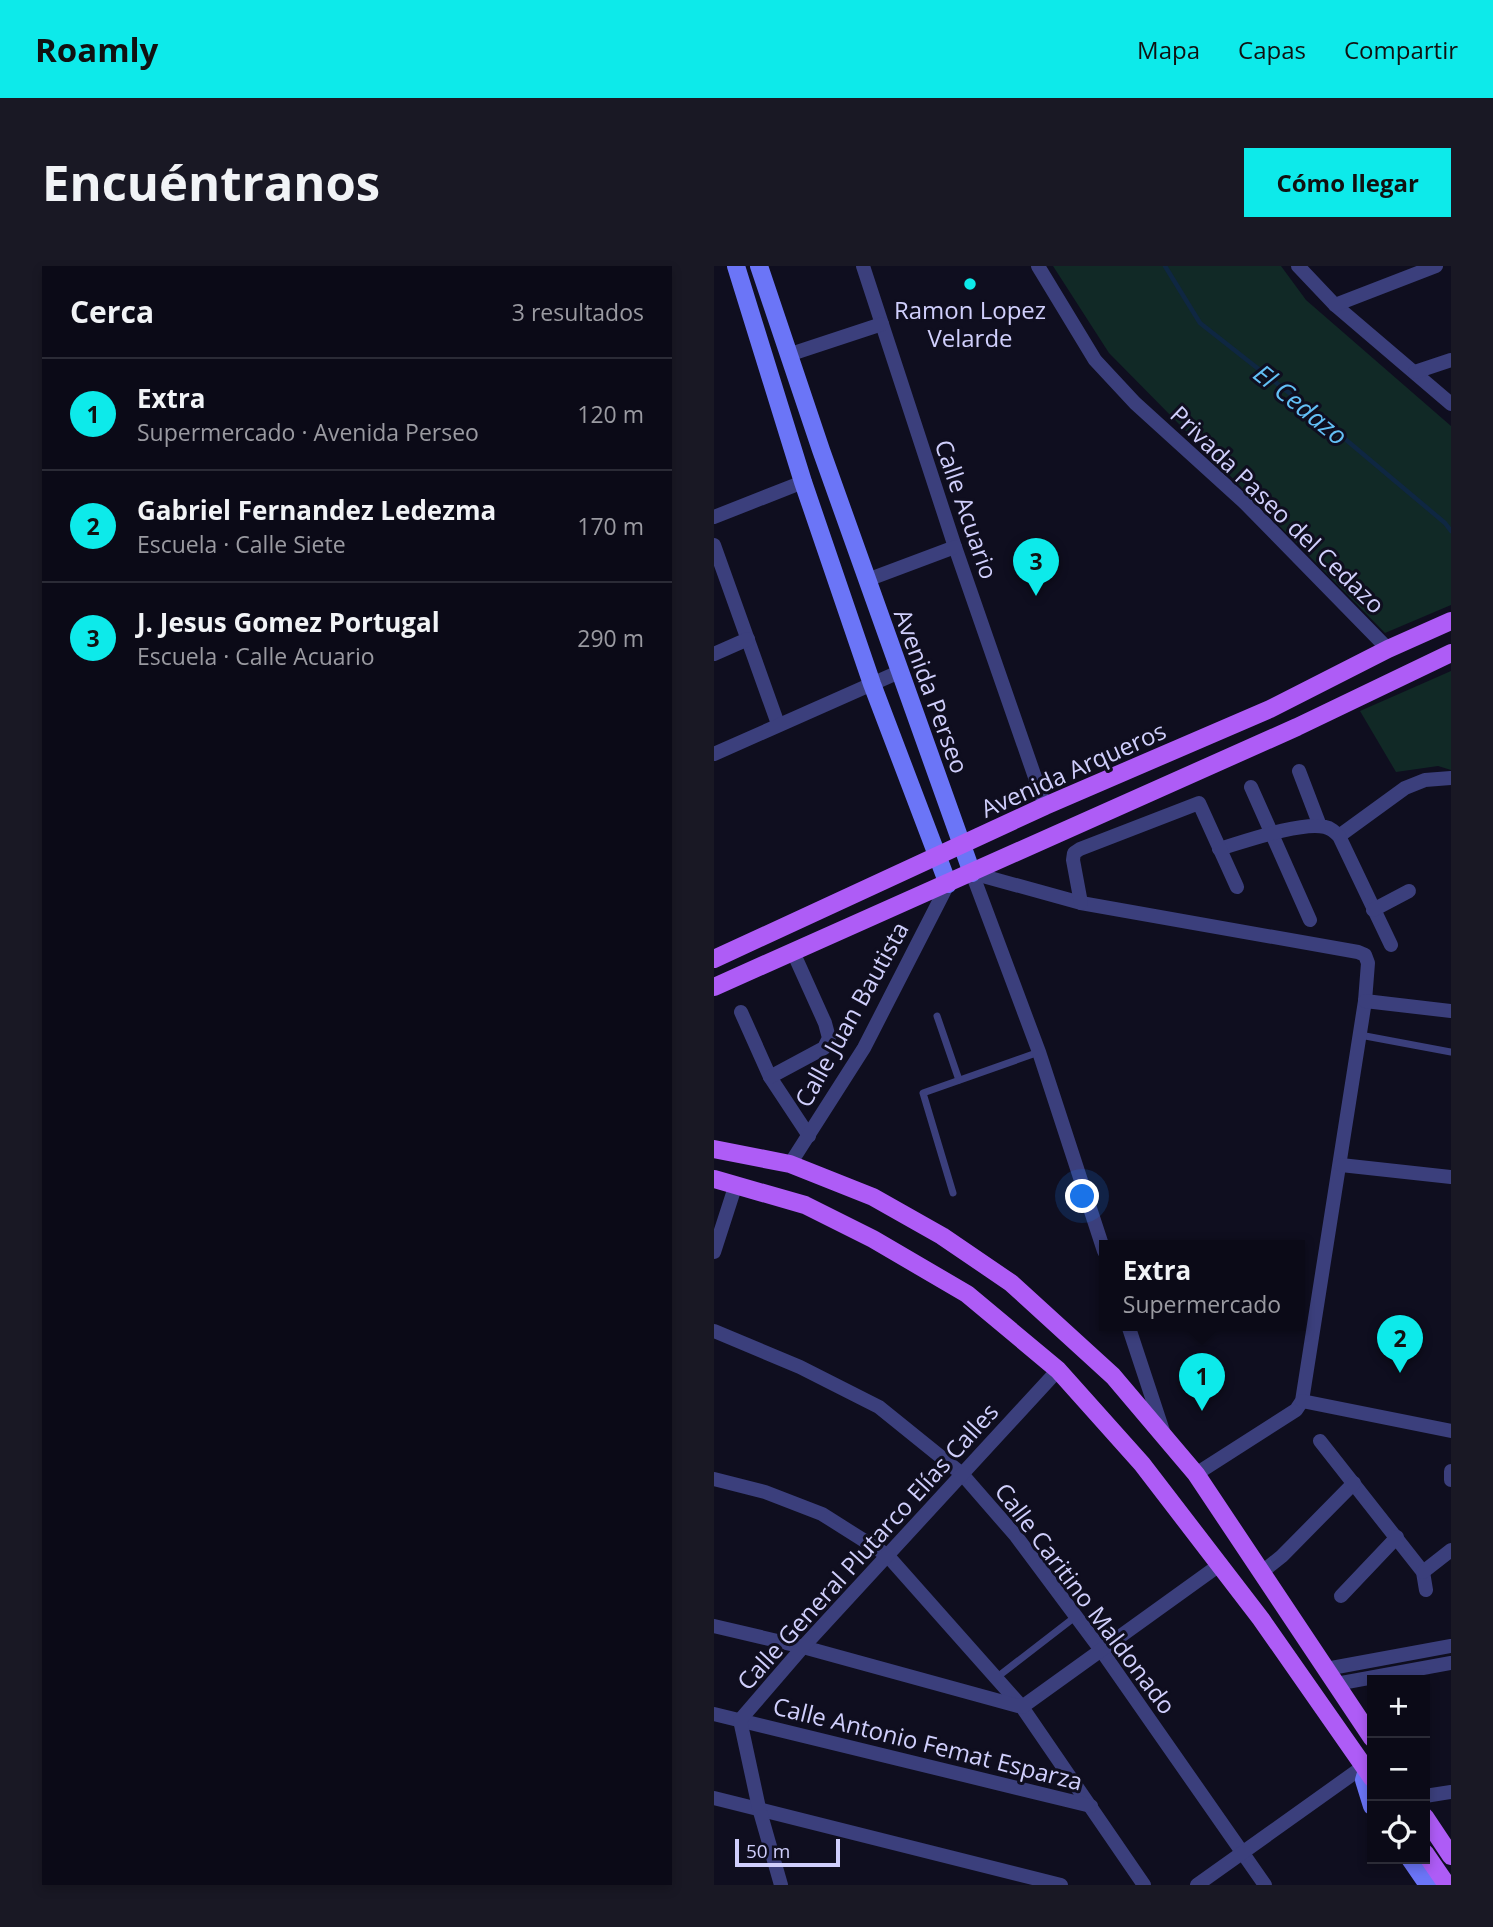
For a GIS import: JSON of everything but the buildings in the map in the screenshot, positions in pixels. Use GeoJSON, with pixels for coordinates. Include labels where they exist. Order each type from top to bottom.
{"type":"FeatureCollection","features":[{"type":"Feature","properties":{"kind":"main road"},"geometry":{"type":"LineString","coordinates":[[736,266],[803,482],[872,684],[948,884]]}},
{"type":"Feature","properties":{"kind":"main road","name":"Avenida Perseo"},"geometry":{"type":"LineString","coordinates":[[759,266],[899,672],[972,873]]}},
{"type":"Feature","properties":{"kind":"main road","name":"Avenida Arqueros"},"geometry":{"type":"LineString","coordinates":[[714,959],[1045,806],[1270,709],[1388,649],[1451,621]]}},
{"type":"Feature","properties":{"kind":"main road"},"geometry":{"type":"LineString","coordinates":[[714,987],[1297,727],[1451,653]]}},
{"type":"Feature","properties":{"kind":"main road"},"geometry":{"type":"LineString","coordinates":[[714,1149],[790,1164],[873,1197],[943,1236],[1011,1283],[1113,1376],[1196,1474],[1367,1731]]}},
{"type":"Feature","properties":{"kind":"main road"},"geometry":{"type":"LineString","coordinates":[[714,1179],[804,1205],[873,1239],[967,1294],[1058,1370],[1143,1464],[1218,1566],[1261,1619],[1367,1770]]}},
{"type":"Feature","properties":{"kind":"main road"},"geometry":{"type":"LineString","coordinates":[[1367,1773],[1364,1780],[1367,1790]]}},
{"type":"Feature","properties":{"kind":"main road"},"geometry":{"type":"LineString","coordinates":[[1430,1824],[1448,1849]]}},
{"type":"Feature","properties":{"kind":"main road"},"geometry":{"type":"LineString","coordinates":[[1430,1860],[1447,1885]]}},
{"type":"Feature","properties":{"kind":"main road"},"geometry":{"type":"LineString","coordinates":[[1413,1864],[1428,1885]]}},
{"type":"Feature","properties":{"kind":"street","name":"Calle Acuario"},"geometry":{"type":"LineString","coordinates":[[863,266],[955,547],[1045,806]]}},
{"type":"Feature","properties":{"kind":"street","name":"Privada Paseo del Cedazo"},"geometry":{"type":"LineString","coordinates":[[1038,266],[1095,360],[1135,402],[1244,502],[1388,649]]}},
{"type":"Feature","properties":{"kind":"street"},"geometry":{"type":"LineString","coordinates":[[1298,266],[1335,305],[1451,404]]}},
{"type":"Feature","properties":{"kind":"street"},"geometry":{"type":"LineString","coordinates":[[1335,305],[1436,266]]}},
{"type":"Feature","properties":{"kind":"street"},"geometry":{"type":"LineString","coordinates":[[788,355],[881,324]]}},
{"type":"Feature","properties":{"kind":"street"},"geometry":{"type":"LineString","coordinates":[[1415,372],[1451,360]]}},
{"type":"Feature","properties":{"kind":"street"},"geometry":{"type":"LineString","coordinates":[[714,517],[803,482]]}},
{"type":"Feature","properties":{"kind":"street"},"geometry":{"type":"LineString","coordinates":[[714,545],[778,724]]}},
{"type":"Feature","properties":{"kind":"street"},"geometry":{"type":"LineString","coordinates":[[867,580],[955,547]]}},
{"type":"Feature","properties":{"kind":"street"},"geometry":{"type":"LineString","coordinates":[[714,654],[748,639]]}},
{"type":"Feature","properties":{"kind":"street"},"geometry":{"type":"LineString","coordinates":[[714,754],[899,672]]}},
{"type":"Feature","properties":{"kind":"street"},"geometry":{"type":"LineString","coordinates":[[1299,771],[1320,826]]}},
{"type":"Feature","properties":{"kind":"street"},"geometry":{"type":"LineString","coordinates":[[1339,836],[1405,788],[1425,780],[1451,778]]}},
{"type":"Feature","properties":{"kind":"street"},"geometry":{"type":"LineString","coordinates":[[1251,787],[1310,920]]}},
{"type":"Feature","properties":{"kind":"street"},"geometry":{"type":"LineString","coordinates":[[1080,903],[1074,853],[1199,803],[1237,887]]}},
{"type":"Feature","properties":{"kind":"street"},"geometry":{"type":"LineString","coordinates":[[1219,849],[1271,833],[1329,827],[1339,836],[1391,945]]}},
{"type":"Feature","properties":{"kind":"street"},"geometry":{"type":"LineString","coordinates":[[972,873],[1080,903],[1366,955],[1368,963],[1364,1001],[1302,1401],[1296,1410],[1196,1474]]}},
{"type":"Feature","properties":{"kind":"street","name":"Avenida Perseo"},"geometry":{"type":"LineString","coordinates":[[972,873],[1039,1052],[1100,1240]]}},
{"type":"Feature","properties":{"kind":"street","name":"Calle Juan Bautista"},"geometry":{"type":"LineString","coordinates":[[790,1164],[864,1048],[948,884]]}},
{"type":"Feature","properties":{"kind":"street"},"geometry":{"type":"LineString","coordinates":[[1373,910],[1409,891]]}},
{"type":"Feature","properties":{"kind":"street"},"geometry":{"type":"LineString","coordinates":[[770,1077],[824,1048],[829,1038],[825,1023],[793,952]]}},
{"type":"Feature","properties":{"kind":"street"},"geometry":{"type":"LineString","coordinates":[[1364,1001],[1451,1011]]}},
{"type":"Feature","properties":{"kind":"street"},"geometry":{"type":"LineString","coordinates":[[741,1012],[770,1077],[809,1136]]}},
{"type":"Feature","properties":{"kind":"street"},"geometry":{"type":"LineString","coordinates":[[1340,1165],[1451,1177]]}},
{"type":"Feature","properties":{"kind":"street"},"geometry":{"type":"LineString","coordinates":[[714,1252],[736,1184]]}},
{"type":"Feature","properties":{"kind":"street","name":"Calle Caritino Maldonado"},"geometry":{"type":"LineString","coordinates":[[714,1331],[800,1367],[879,1407],[962,1474],[1016,1536],[1101,1650],[1265,1885]]}},
{"type":"Feature","properties":{"kind":"street"},"geometry":{"type":"LineString","coordinates":[[1130,1331],[1164,1435]]}},
{"type":"Feature","properties":{"kind":"street","name":"Calle General Plutarco Elías Calles"},"geometry":{"type":"LineString","coordinates":[[781,1885],[759,1808],[740,1720],[803,1647],[1058,1370]]}},
{"type":"Feature","properties":{"kind":"street"},"geometry":{"type":"LineString","coordinates":[[1302,1401],[1451,1431]]}},
{"type":"Feature","properties":{"kind":"street"},"geometry":{"type":"LineString","coordinates":[[1320,1441],[1423,1572],[1426,1590]]}},
{"type":"Feature","properties":{"kind":"street"},"geometry":{"type":"LineString","coordinates":[[1451,1471],[1451,1480]]}},
{"type":"Feature","properties":{"kind":"street"},"geometry":{"type":"LineString","coordinates":[[714,1479],[765,1492],[822,1514],[887,1555],[1021,1707],[1144,1885]]}},
{"type":"Feature","properties":{"kind":"street"},"geometry":{"type":"LineString","coordinates":[[1262,1572],[1282,1556],[1354,1483]]}},
{"type":"Feature","properties":{"kind":"street"},"geometry":{"type":"LineString","coordinates":[[1341,1596],[1397,1536]]}},
{"type":"Feature","properties":{"kind":"street"},"geometry":{"type":"LineString","coordinates":[[1423,1572],[1451,1550]]}},
{"type":"Feature","properties":{"kind":"street"},"geometry":{"type":"LineString","coordinates":[[1021,1707],[1218,1566]]}},
{"type":"Feature","properties":{"kind":"street"},"geometry":{"type":"LineString","coordinates":[[714,1626],[803,1647],[1021,1707]]}},
{"type":"Feature","properties":{"kind":"street"},"geometry":{"type":"LineString","coordinates":[[1331,1677],[1451,1646]]}},
{"type":"Feature","properties":{"kind":"street"},"geometry":{"type":"LineString","coordinates":[[1331,1677],[1451,1664]]}},
{"type":"Feature","properties":{"kind":"street","name":"Calle Antonio Femat Esparza"},"geometry":{"type":"LineString","coordinates":[[714,1714],[1091,1806]]}},
{"type":"Feature","properties":{"kind":"street"},"geometry":{"type":"LineString","coordinates":[[1197,1885],[1242,1852],[1367,1772]]}},
{"type":"Feature","properties":{"kind":"street"},"geometry":{"type":"LineString","coordinates":[[1430,1795],[1451,1791]]}},
{"type":"Feature","properties":{"kind":"street"},"geometry":{"type":"LineString","coordinates":[[714,1798],[1061,1885]]}},
{"type":"Feature","properties":{"kind":"lane"},"geometry":{"type":"LineString","coordinates":[[937,1016],[959,1080]]}},
{"type":"Feature","properties":{"kind":"lane"},"geometry":{"type":"LineString","coordinates":[[1359,1035],[1451,1052]]}},
{"type":"Feature","properties":{"kind":"lane"},"geometry":{"type":"LineString","coordinates":[[953,1193],[923,1093],[1039,1052]]}},
{"type":"Feature","properties":{"kind":"lane"},"geometry":{"type":"LineString","coordinates":[[996,1678],[1075,1617]]}},
{"type":"Feature","properties":{"kind":"green space"},"geometry":{"type":"Polygon","coordinates":[[[1053,266],[1281,266],[1306,300],[1451,426],[1451,605],[1385,633],[1109,353],[1053,266]]]}},
{"type":"Feature","properties":{"kind":"green space"},"geometry":{"type":"Polygon","coordinates":[[[1451,671],[1451,770],[1438,766],[1396,772],[1360,711],[1451,671]]]}},
{"type":"Feature","properties":{"kind":"waterway","name":"El Cedazo"},"geometry":{"type":"LineString","coordinates":[[1165,266],[1200,323],[1307,407],[1445,523],[1451,531]]}},
{"type":"Feature","properties":{"kind":"place","name":"Ramon Lopez Velarde"},"geometry":{"type":"Point","coordinates":[970,284]}},
{"type":"Feature","properties":{"kind":"place","name":"J. Jesus Gomez Portugal"},"geometry":{"type":"Point","coordinates":[1036,596]}},
{"type":"Feature","properties":{"kind":"place","name":"Gabriel Fernandez Ledezma"},"geometry":{"type":"Point","coordinates":[1400,1373]}},
{"type":"Feature","properties":{"kind":"place","name":"Extra"},"geometry":{"type":"Point","coordinates":[1202,1411]}}]}
